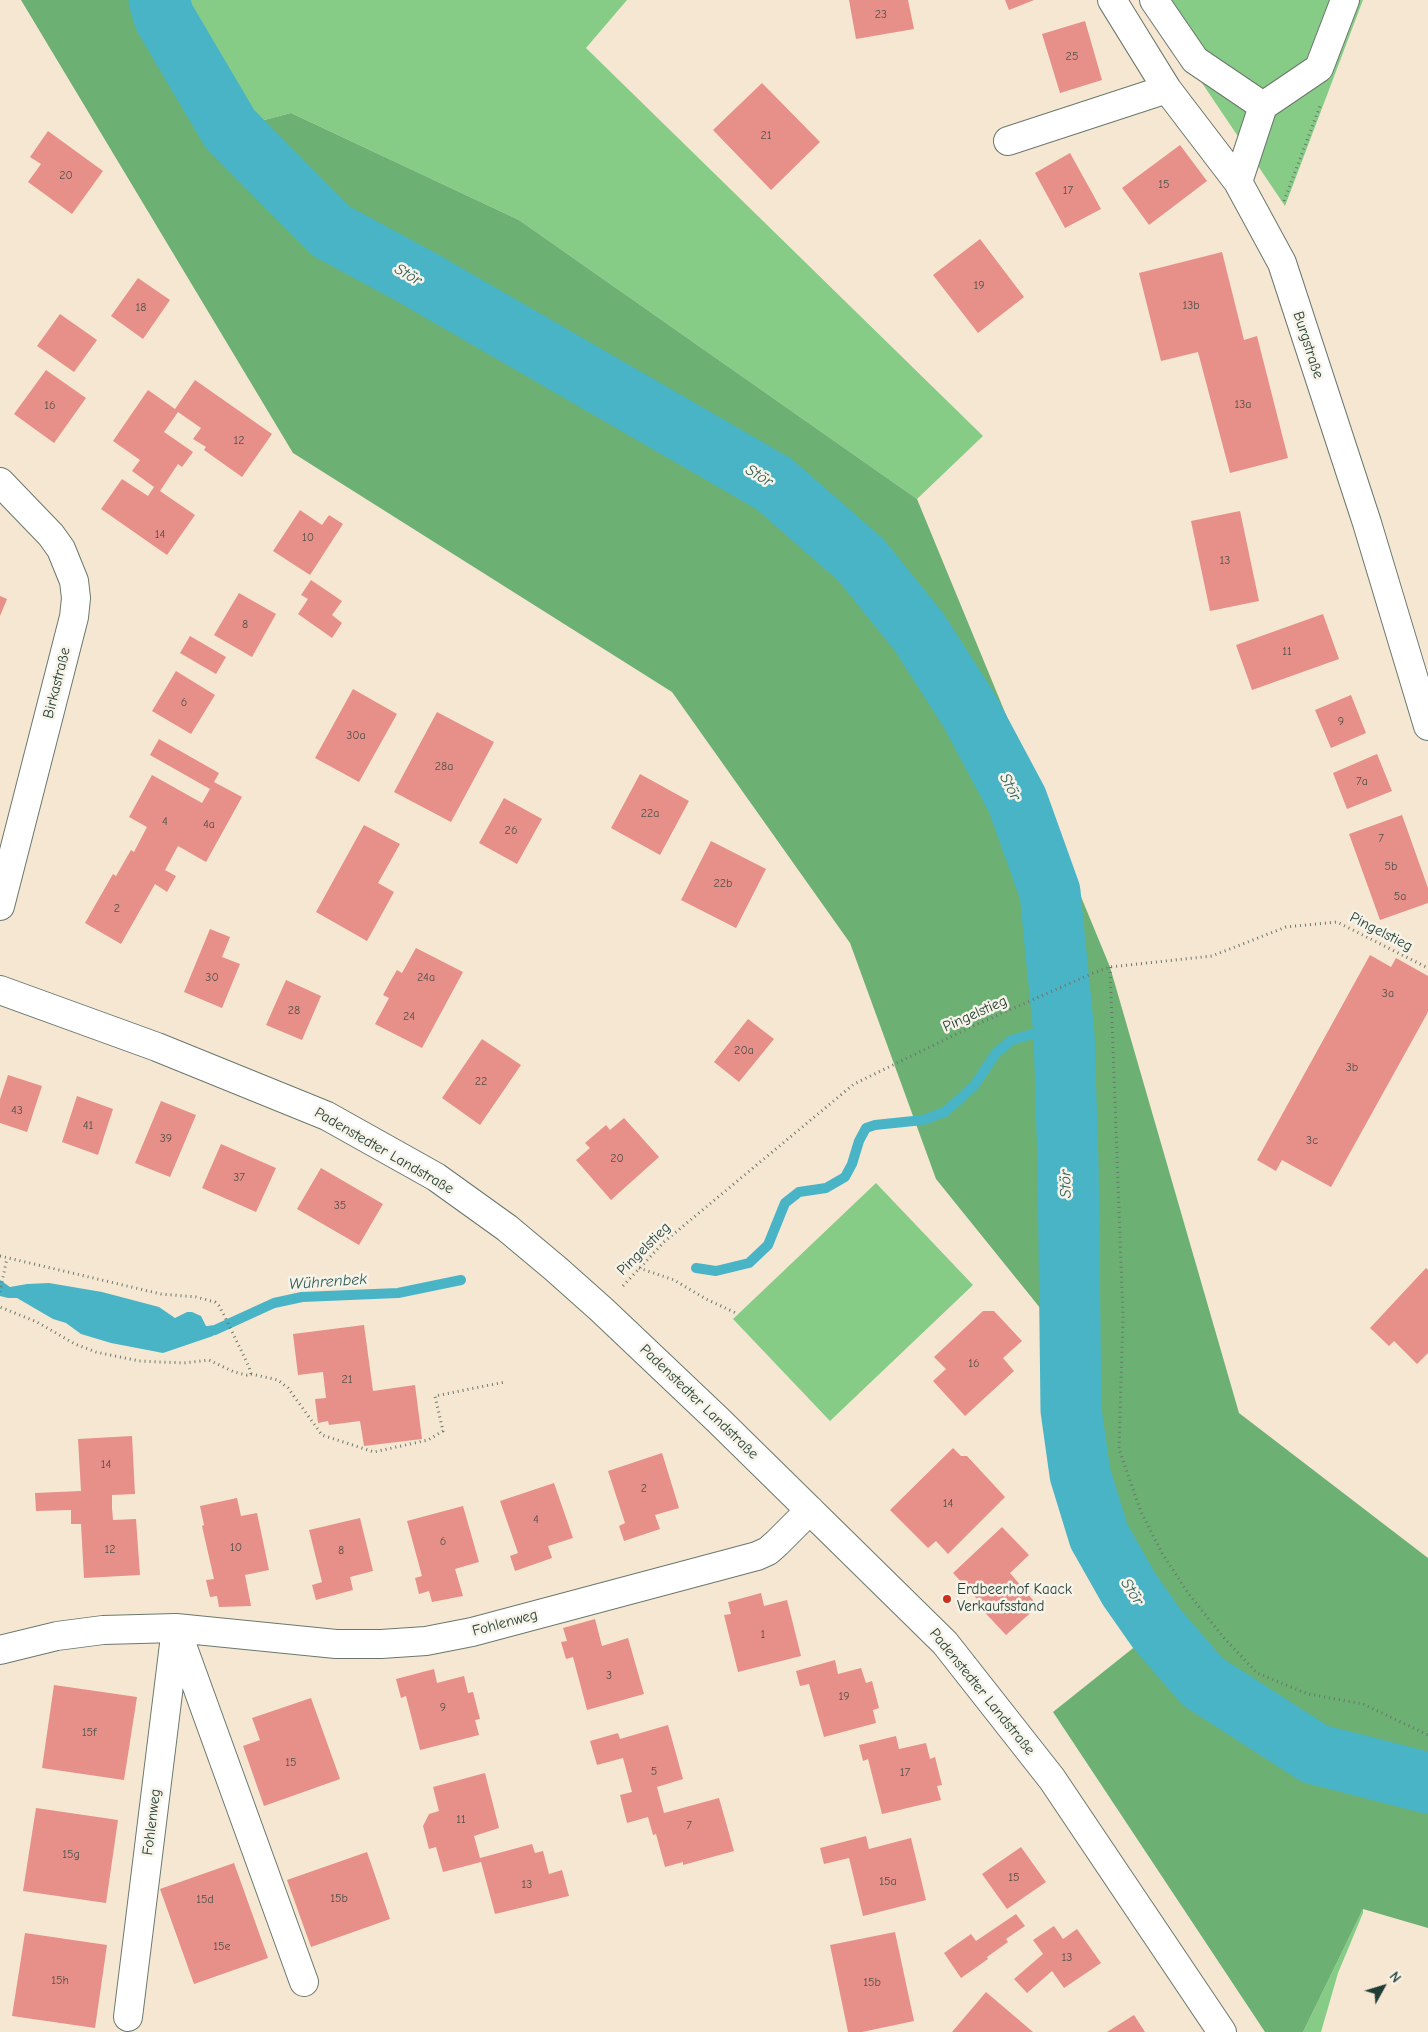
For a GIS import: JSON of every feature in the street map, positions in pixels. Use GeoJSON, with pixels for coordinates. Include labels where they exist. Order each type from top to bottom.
{"type":"FeatureCollection","features":[{"type":"Feature","properties":{"kind":"street","name":"Burgstraße"},"geometry":{"type":"LineString","coordinates":[[1112,0],[1167,89],[1238,182],[1282,264],[1364,514],[1428,726]]}},
{"type":"Feature","properties":{"kind":"street"},"geometry":{"type":"LineString","coordinates":[[1154,0],[1195,60],[1263,106]]}},
{"type":"Feature","properties":{"kind":"street"},"geometry":{"type":"LineString","coordinates":[[1238,182],[1263,106],[1319,68],[1345,0]]}},
{"type":"Feature","properties":{"kind":"street"},"geometry":{"type":"LineString","coordinates":[[1008,141],[1167,89]]}},
{"type":"Feature","properties":{"kind":"street","name":"Birkastraße"},"geometry":{"type":"LineString","coordinates":[[0,482],[51,535],[61,549],[74,581],[76,598],[74,617],[0,906]]}},
{"type":"Feature","properties":{"kind":"street","name":"Padenstedter Landstraße"},"geometry":{"type":"LineString","coordinates":[[0,990],[157,1047],[327,1116],[436,1177],[507,1228],[602,1310],[946,1643],[1052,1778],[1222,2032]]}},
{"type":"Feature","properties":{"kind":"street","name":"Fohlenweg"},"geometry":{"type":"LineString","coordinates":[[0,1650],[57,1636],[103,1630],[176,1628],[336,1644],[426,1641],[472,1632],[758,1556],[777,1544],[810,1510]]}},
{"type":"Feature","properties":{"kind":"street"},"geometry":{"type":"LineString","coordinates":[[176,1628],[304,1982]]}},
{"type":"Feature","properties":{"kind":"street","name":"Fohlenweg"},"geometry":{"type":"LineString","coordinates":[[128,2017],[176,1628]]}},
{"type":"Feature","properties":{"kind":"path"},"geometry":{"type":"LineString","coordinates":[[1269,239],[1322,101]]}},
{"type":"Feature","properties":{"kind":"path","name":"Pingelstieg"},"geometry":{"type":"LineString","coordinates":[[602,1310],[664,1242],[854,1084],[973,1026],[1091,974],[1110,967],[1212,956],[1286,927],[1337,922],[1428,968]]}},
{"type":"Feature","properties":{"kind":"path"},"geometry":{"type":"LineString","coordinates":[[1110,967],[1123,1317],[1119,1449],[1141,1512],[1162,1553],[1188,1593],[1224,1638],[1257,1672],[1308,1694],[1363,1704],[1428,1736]]}},
{"type":"Feature","properties":{"kind":"path"},"geometry":{"type":"LineString","coordinates":[[0,1256],[160,1294],[209,1300],[219,1306],[251,1374]]}},
{"type":"Feature","properties":{"kind":"path"},"geometry":{"type":"LineString","coordinates":[[0,1292],[4,1281],[7,1258]]}},
{"type":"Feature","properties":{"kind":"path"},"geometry":{"type":"LineString","coordinates":[[639,1268],[674,1280],[706,1299],[738,1314]]}},
{"type":"Feature","properties":{"kind":"path"},"geometry":{"type":"LineString","coordinates":[[0,1307],[37,1322],[75,1344],[96,1352],[138,1361],[184,1363],[209,1360],[234,1372],[278,1380],[288,1388],[322,1435],[374,1452],[428,1440],[444,1431],[435,1396],[505,1382]]}},
{"type":"Feature","properties":{"kind":"green space"},"geometry":{"type":"Polygon","coordinates":[[[21,0],[159,0],[164,17],[230,129],[291,113],[519,220],[917,499],[1110,967],[1239,1413],[1428,1558],[1428,1928],[1363,1909],[1303,2032],[1265,2032],[1053,1712],[1157,1629],[1099,1536],[1080,1474],[1071,1410],[1070,1345],[936,1179],[850,943],[672,692],[293,453],[21,0]]]}},
{"type":"Feature","properties":{"kind":"green space"},"geometry":{"type":"Polygon","coordinates":[[[159,0],[627,0],[586,48],[983,436],[917,499],[519,220],[291,113],[230,129],[164,17],[159,0]]]}},
{"type":"Feature","properties":{"kind":"green space"},"geometry":{"type":"Polygon","coordinates":[[[1146,0],[1363,0],[1285,206],[1146,0]]]}},
{"type":"Feature","properties":{"kind":"green space"},"geometry":{"type":"Polygon","coordinates":[[[876,1183],[973,1285],[830,1421],[733,1319],[876,1183]]]}},
{"type":"Feature","properties":{"kind":"green space"},"geometry":{"type":"Polygon","coordinates":[[[1363,1909],[1338,1973],[1321,2032],[1303,2032],[1363,1909]]]}},
{"type":"Feature","properties":{"kind":"water"},"geometry":{"type":"Polygon","coordinates":[[[0,1280],[10,1287],[49,1283],[102,1292],[159,1307],[175,1318],[187,1312],[192,1312],[201,1316],[206,1326],[215,1330],[213,1336],[163,1353],[111,1343],[81,1334],[66,1323],[53,1319],[17,1298],[0,1296],[0,1280]]]}},
{"type":"Feature","properties":{"kind":"building"},"geometry":{"type":"Polygon","coordinates":[[[849,0],[908,0],[914,29],[856,39],[849,0]]]}},
{"type":"Feature","properties":{"kind":"building"},"geometry":{"type":"Polygon","coordinates":[[[1005,0],[1034,0],[1009,10],[1005,0]]]}},
{"type":"Feature","properties":{"kind":"building"},"geometry":{"type":"Polygon","coordinates":[[[1085,21],[1102,80],[1060,93],[1042,34],[1085,21]]]}},
{"type":"Feature","properties":{"kind":"building"},"geometry":{"type":"Polygon","coordinates":[[[762,83],[820,142],[771,190],[713,130],[762,83]]]}},
{"type":"Feature","properties":{"kind":"building"},"geometry":{"type":"Polygon","coordinates":[[[48,131],[103,171],[72,214],[28,182],[41,164],[30,157],[48,131]]]}},
{"type":"Feature","properties":{"kind":"building"},"geometry":{"type":"Polygon","coordinates":[[[1180,145],[1207,181],[1149,225],[1122,188],[1180,145]]]}},
{"type":"Feature","properties":{"kind":"building"},"geometry":{"type":"Polygon","coordinates":[[[1070,153],[1101,209],[1065,228],[1035,173],[1070,153]]]}},
{"type":"Feature","properties":{"kind":"building"},"geometry":{"type":"Polygon","coordinates":[[[980,239],[1024,297],[978,333],[933,275],[980,239]]]}},
{"type":"Feature","properties":{"kind":"building"},"geometry":{"type":"Polygon","coordinates":[[[1222,252],[1244,340],[1257,336],[1288,458],[1230,473],[1198,352],[1161,361],[1139,273],[1222,252]]]}},
{"type":"Feature","properties":{"kind":"building"},"geometry":{"type":"Polygon","coordinates":[[[138,278],[170,300],[143,339],[111,316],[138,278]]]}},
{"type":"Feature","properties":{"kind":"building"},"geometry":{"type":"Polygon","coordinates":[[[60,314],[97,340],[74,372],[37,346],[60,314]]]}},
{"type":"Feature","properties":{"kind":"building"},"geometry":{"type":"Polygon","coordinates":[[[46,370],[86,398],[54,443],[14,414],[46,370]]]}},
{"type":"Feature","properties":{"kind":"building"},"geometry":{"type":"Polygon","coordinates":[[[195,380],[272,434],[242,477],[204,450],[206,447],[193,439],[201,428],[178,412],[164,432],[193,452],[182,467],[178,464],[160,491],[195,515],[167,555],[101,509],[122,479],[148,496],[154,487],[132,471],[140,460],[113,441],[148,390],[175,409],[195,380]]]}},
{"type":"Feature","properties":{"kind":"building"},"geometry":{"type":"Polygon","coordinates":[[[300,510],[322,525],[329,515],[343,524],[310,575],[273,551],[300,510]]]}},
{"type":"Feature","properties":{"kind":"building"},"geometry":{"type":"Polygon","coordinates":[[[1240,511],[1259,601],[1210,611],[1191,521],[1240,511]]]}},
{"type":"Feature","properties":{"kind":"building"},"geometry":{"type":"Polygon","coordinates":[[[311,580],[342,601],[332,615],[342,623],[332,638],[298,614],[308,599],[301,595],[311,580]]]}},
{"type":"Feature","properties":{"kind":"building"},"geometry":{"type":"Polygon","coordinates":[[[239,593],[276,614],[252,657],[214,635],[239,593]]]}},
{"type":"Feature","properties":{"kind":"building"},"geometry":{"type":"Polygon","coordinates":[[[0,596],[7,599],[0,616],[0,596]]]}},
{"type":"Feature","properties":{"kind":"building"},"geometry":{"type":"Polygon","coordinates":[[[1323,614],[1339,659],[1252,690],[1236,645],[1323,614]]]}},
{"type":"Feature","properties":{"kind":"building"},"geometry":{"type":"Polygon","coordinates":[[[190,636],[226,657],[216,674],[180,653],[190,636]]]}},
{"type":"Feature","properties":{"kind":"building"},"geometry":{"type":"Polygon","coordinates":[[[176,671],[215,695],[191,734],[152,711],[176,671]]]}},
{"type":"Feature","properties":{"kind":"building"},"geometry":{"type":"Polygon","coordinates":[[[353,689],[397,714],[359,782],[315,758],[353,689]]]}},
{"type":"Feature","properties":{"kind":"building"},"geometry":{"type":"Polygon","coordinates":[[[1351,695],[1366,733],[1331,748],[1315,710],[1351,695]]]}},
{"type":"Feature","properties":{"kind":"building"},"geometry":{"type":"Polygon","coordinates":[[[437,712],[494,742],[451,822],[394,792],[437,712]]]}},
{"type":"Feature","properties":{"kind":"building"},"geometry":{"type":"Polygon","coordinates":[[[159,739],[219,773],[214,782],[242,797],[206,862],[178,846],[165,870],[176,876],[167,892],[155,884],[121,944],[85,923],[113,874],[116,876],[131,850],[134,852],[147,827],[129,817],[152,775],[202,803],[210,789],[150,755],[159,739]]]}},
{"type":"Feature","properties":{"kind":"building"},"geometry":{"type":"Polygon","coordinates":[[[1377,754],[1392,791],[1347,809],[1333,773],[1377,754]]]}},
{"type":"Feature","properties":{"kind":"building"},"geometry":{"type":"Polygon","coordinates":[[[640,774],[689,801],[660,855],[611,828],[640,774]]]}},
{"type":"Feature","properties":{"kind":"building"},"geometry":{"type":"Polygon","coordinates":[[[504,798],[542,819],[517,864],[479,843],[504,798]]]}},
{"type":"Feature","properties":{"kind":"building"},"geometry":{"type":"Polygon","coordinates":[[[1402,815],[1428,888],[1428,903],[1380,920],[1349,834],[1402,815]]]}},
{"type":"Feature","properties":{"kind":"building"},"geometry":{"type":"Polygon","coordinates":[[[364,825],[400,844],[378,883],[394,892],[367,941],[316,912],[364,825]]]}},
{"type":"Feature","properties":{"kind":"building"},"geometry":{"type":"Polygon","coordinates":[[[711,841],[766,869],[736,928],[681,900],[711,841]]]}},
{"type":"Feature","properties":{"kind":"building"},"geometry":{"type":"Polygon","coordinates":[[[210,929],[230,937],[222,957],[240,964],[222,1008],[184,992],[210,929]]]}},
{"type":"Feature","properties":{"kind":"building"},"geometry":{"type":"Polygon","coordinates":[[[416,948],[463,972],[422,1048],[375,1024],[389,998],[383,995],[390,982],[397,970],[402,973],[416,948]]]}},
{"type":"Feature","properties":{"kind":"building"},"geometry":{"type":"Polygon","coordinates":[[[1370,955],[1391,967],[1396,958],[1428,976],[1428,1012],[1331,1187],[1282,1160],[1276,1171],[1257,1160],[1370,955]]]}},
{"type":"Feature","properties":{"kind":"building"},"geometry":{"type":"Polygon","coordinates":[[[286,980],[321,996],[302,1040],[266,1025],[286,980]]]}},
{"type":"Feature","properties":{"kind":"building"},"geometry":{"type":"Polygon","coordinates":[[[748,1019],[774,1039],[739,1082],[714,1062],[748,1019]]]}},
{"type":"Feature","properties":{"kind":"building"},"geometry":{"type":"Polygon","coordinates":[[[482,1039],[521,1065],[480,1125],[442,1098],[482,1039]]]}},
{"type":"Feature","properties":{"kind":"building"},"geometry":{"type":"Polygon","coordinates":[[[8,1075],[42,1086],[27,1132],[0,1123],[0,1099],[8,1075]]]}},
{"type":"Feature","properties":{"kind":"building"},"geometry":{"type":"Polygon","coordinates":[[[77,1096],[113,1109],[98,1155],[62,1142],[77,1096]]]}},
{"type":"Feature","properties":{"kind":"building"},"geometry":{"type":"Polygon","coordinates":[[[161,1101],[196,1115],[170,1177],[135,1163],[161,1101]]]}},
{"type":"Feature","properties":{"kind":"building"},"geometry":{"type":"Polygon","coordinates":[[[624,1118],[659,1157],[611,1200],[576,1160],[590,1148],[585,1143],[606,1125],[610,1130],[624,1118]]]}},
{"type":"Feature","properties":{"kind":"building"},"geometry":{"type":"Polygon","coordinates":[[[221,1144],[276,1168],[256,1212],[202,1188],[221,1144]]]}},
{"type":"Feature","properties":{"kind":"building"},"geometry":{"type":"Polygon","coordinates":[[[321,1168],[383,1204],[359,1245],[297,1209],[321,1168]]]}},
{"type":"Feature","properties":{"kind":"building"},"geometry":{"type":"Polygon","coordinates":[[[1426,1268],[1428,1270],[1428,1353],[1417,1364],[1394,1341],[1389,1346],[1370,1328],[1426,1268]]]}},
{"type":"Feature","properties":{"kind":"building"},"geometry":{"type":"Polygon","coordinates":[[[983,1311],[994,1311],[1022,1341],[1003,1358],[1014,1371],[965,1416],[933,1381],[946,1369],[934,1357],[983,1311]]]}},
{"type":"Feature","properties":{"kind":"building"},"geometry":{"type":"Polygon","coordinates":[[[364,1325],[373,1391],[415,1385],[422,1439],[364,1446],[360,1421],[329,1425],[328,1421],[318,1423],[315,1399],[326,1398],[323,1372],[298,1375],[293,1334],[364,1325]]]}},
{"type":"Feature","properties":{"kind":"building"},"geometry":{"type":"Polygon","coordinates":[[[132,1436],[135,1494],[112,1495],[112,1508],[113,1520],[136,1519],[140,1575],[84,1578],[81,1524],[71,1524],[71,1510],[36,1511],[35,1493],[81,1491],[78,1439],[132,1436]]]}},
{"type":"Feature","properties":{"kind":"building"},"geometry":{"type":"Polygon","coordinates":[[[953,1448],[961,1456],[967,1456],[1005,1497],[948,1554],[936,1541],[928,1548],[890,1510],[953,1448]]]}},
{"type":"Feature","properties":{"kind":"building"},"geometry":{"type":"Polygon","coordinates":[[[662,1453],[679,1508],[655,1515],[660,1529],[624,1541],[619,1526],[625,1523],[608,1471],[662,1453]]]}},
{"type":"Feature","properties":{"kind":"building"},"geometry":{"type":"Polygon","coordinates":[[[554,1483],[573,1538],[548,1546],[552,1558],[515,1571],[510,1556],[518,1553],[500,1501],[554,1483]]]}},
{"type":"Feature","properties":{"kind":"building"},"geometry":{"type":"Polygon","coordinates":[[[237,1498],[241,1516],[257,1513],[269,1570],[245,1575],[251,1606],[219,1607],[217,1596],[210,1597],[206,1580],[214,1579],[202,1526],[204,1525],[200,1506],[237,1498]]]}},
{"type":"Feature","properties":{"kind":"building"},"geometry":{"type":"Polygon","coordinates":[[[463,1506],[479,1562],[455,1569],[463,1596],[432,1602],[429,1591],[419,1594],[415,1578],[422,1576],[407,1521],[463,1506]]]}},
{"type":"Feature","properties":{"kind":"building"},"geometry":{"type":"Polygon","coordinates":[[[360,1518],[373,1571],[350,1577],[353,1590],[316,1600],[312,1585],[322,1582],[309,1530],[360,1518]]]}},
{"type":"Feature","properties":{"kind":"building"},"geometry":{"type":"Polygon","coordinates":[[[1002,1527],[1029,1555],[1010,1573],[1038,1606],[1006,1635],[975,1602],[978,1600],[953,1573],[1002,1527]]]}},
{"type":"Feature","properties":{"kind":"building"},"geometry":{"type":"Polygon","coordinates":[[[761,1593],[764,1606],[787,1600],[801,1656],[738,1672],[724,1615],[731,1614],[728,1602],[761,1593]]]}},
{"type":"Feature","properties":{"kind":"building"},"geometry":{"type":"Polygon","coordinates":[[[595,1619],[602,1646],[628,1638],[644,1694],[587,1710],[573,1657],[566,1659],[561,1642],[567,1641],[563,1628],[595,1619]]]}},
{"type":"Feature","properties":{"kind":"building"},"geometry":{"type":"Polygon","coordinates":[[[835,1660],[838,1674],[861,1668],[866,1683],[872,1681],[879,1708],[873,1710],[876,1723],[824,1737],[809,1684],[800,1686],[796,1671],[835,1660]]]}},
{"type":"Feature","properties":{"kind":"building"},"geometry":{"type":"Polygon","coordinates":[[[434,1669],[437,1683],[464,1676],[468,1693],[473,1692],[480,1719],[475,1720],[479,1735],[420,1750],[406,1696],[401,1698],[396,1679],[434,1669]]]}},
{"type":"Feature","properties":{"kind":"building"},"geometry":{"type":"Polygon","coordinates":[[[54,1685],[137,1697],[124,1780],[42,1768],[54,1685]]]}},
{"type":"Feature","properties":{"kind":"building"},"geometry":{"type":"Polygon","coordinates":[[[311,1698],[340,1779],[264,1806],[243,1746],[260,1740],[252,1718],[311,1698]]]}},
{"type":"Feature","properties":{"kind":"building"},"geometry":{"type":"Polygon","coordinates":[[[668,1725],[683,1779],[657,1787],[664,1813],[719,1798],[734,1851],[683,1865],[683,1862],[665,1867],[656,1834],[653,1835],[648,1817],[627,1823],[620,1795],[632,1792],[623,1758],[597,1765],[590,1741],[618,1733],[620,1739],[668,1725]]]}},
{"type":"Feature","properties":{"kind":"building"},"geometry":{"type":"Polygon","coordinates":[[[896,1736],[899,1749],[926,1743],[930,1759],[935,1757],[942,1785],[937,1786],[941,1800],[882,1814],[868,1759],[863,1761],[859,1745],[896,1736]]]}},
{"type":"Feature","properties":{"kind":"building"},"geometry":{"type":"Polygon","coordinates":[[[485,1773],[499,1828],[474,1836],[480,1858],[532,1844],[535,1853],[543,1851],[549,1874],[562,1870],[569,1896],[495,1914],[481,1862],[443,1872],[436,1847],[429,1849],[423,1826],[429,1814],[439,1811],[433,1787],[485,1773]]]}},
{"type":"Feature","properties":{"kind":"building"},"geometry":{"type":"Polygon","coordinates":[[[36,1808],[118,1820],[106,1903],[23,1891],[36,1808]]]}},
{"type":"Feature","properties":{"kind":"building"},"geometry":{"type":"Polygon","coordinates":[[[866,1836],[869,1849],[911,1838],[926,1900],[863,1916],[849,1858],[824,1864],[820,1848],[866,1836]]]}},
{"type":"Feature","properties":{"kind":"building"},"geometry":{"type":"Polygon","coordinates":[[[1021,1847],[1046,1882],[1007,1909],[982,1874],[1021,1847]]]}},
{"type":"Feature","properties":{"kind":"building"},"geometry":{"type":"Polygon","coordinates":[[[367,1852],[390,1919],[311,1947],[287,1880],[367,1852]]]}},
{"type":"Feature","properties":{"kind":"building"},"geometry":{"type":"Polygon","coordinates":[[[234,1863],[268,1958],[194,1984],[160,1889],[234,1863]]]}},
{"type":"Feature","properties":{"kind":"building"},"geometry":{"type":"Polygon","coordinates":[[[1016,1914],[1025,1926],[1006,1939],[1008,1942],[987,1957],[988,1959],[961,1978],[944,1953],[971,1934],[976,1941],[1016,1914]]]}},
{"type":"Feature","properties":{"kind":"building"},"geometry":{"type":"Polygon","coordinates":[[[1054,1926],[1063,1939],[1077,1929],[1101,1963],[1064,1988],[1052,1971],[1027,1993],[1014,1979],[1043,1954],[1033,1940],[1054,1926]]]}},
{"type":"Feature","properties":{"kind":"building"},"geometry":{"type":"Polygon","coordinates":[[[895,1932],[914,2021],[862,2032],[848,2032],[830,1945],[895,1932]]]}},
{"type":"Feature","properties":{"kind":"building"},"geometry":{"type":"Polygon","coordinates":[[[25,1933],[107,1945],[95,2028],[12,2016],[25,1933]]]}},
{"type":"Feature","properties":{"kind":"building"},"geometry":{"type":"Polygon","coordinates":[[[986,1992],[1033,2032],[952,2032],[986,1992]]]}},
{"type":"Feature","properties":{"kind":"building"},"geometry":{"type":"Polygon","coordinates":[[[1134,2015],[1145,2032],[1107,2032],[1134,2015]]]}},
{"type":"Feature","properties":{"kind":"waterway","name":"Stör"},"geometry":{"type":"LineString","coordinates":[[159,0],[164,17],[230,129],[331,231],[416,277],[774,484],[861,560],[919,632],[969,710],[1017,800],[1050,892],[1064,1034],[1068,1163],[1071,1410],[1080,1474],[1099,1536],[1129,1589],[1157,1629],[1203,1682],[1315,1754],[1428,1783]]}},
{"type":"Feature","properties":{"kind":"waterway","name":"Wührenbek"},"geometry":{"type":"LineString","coordinates":[[696,1268],[716,1271],[749,1263],[768,1245],[785,1203],[799,1192],[826,1188],[845,1177],[866,1128],[875,1125],[923,1120],[945,1112],[974,1086],[996,1053],[1012,1040],[1029,1035],[1064,1034]]}},
{"type":"Feature","properties":{"kind":"waterway","name":"Wührenbek"},"geometry":{"type":"LineString","coordinates":[[202,1332],[215,1330],[274,1303],[302,1297],[398,1293],[461,1280]]}},
{"type":"Feature","properties":{"kind":"place","name":"Erdbeerhof Kaack Verkaufsstand"},"geometry":{"type":"Point","coordinates":[947,1599]}}]}
